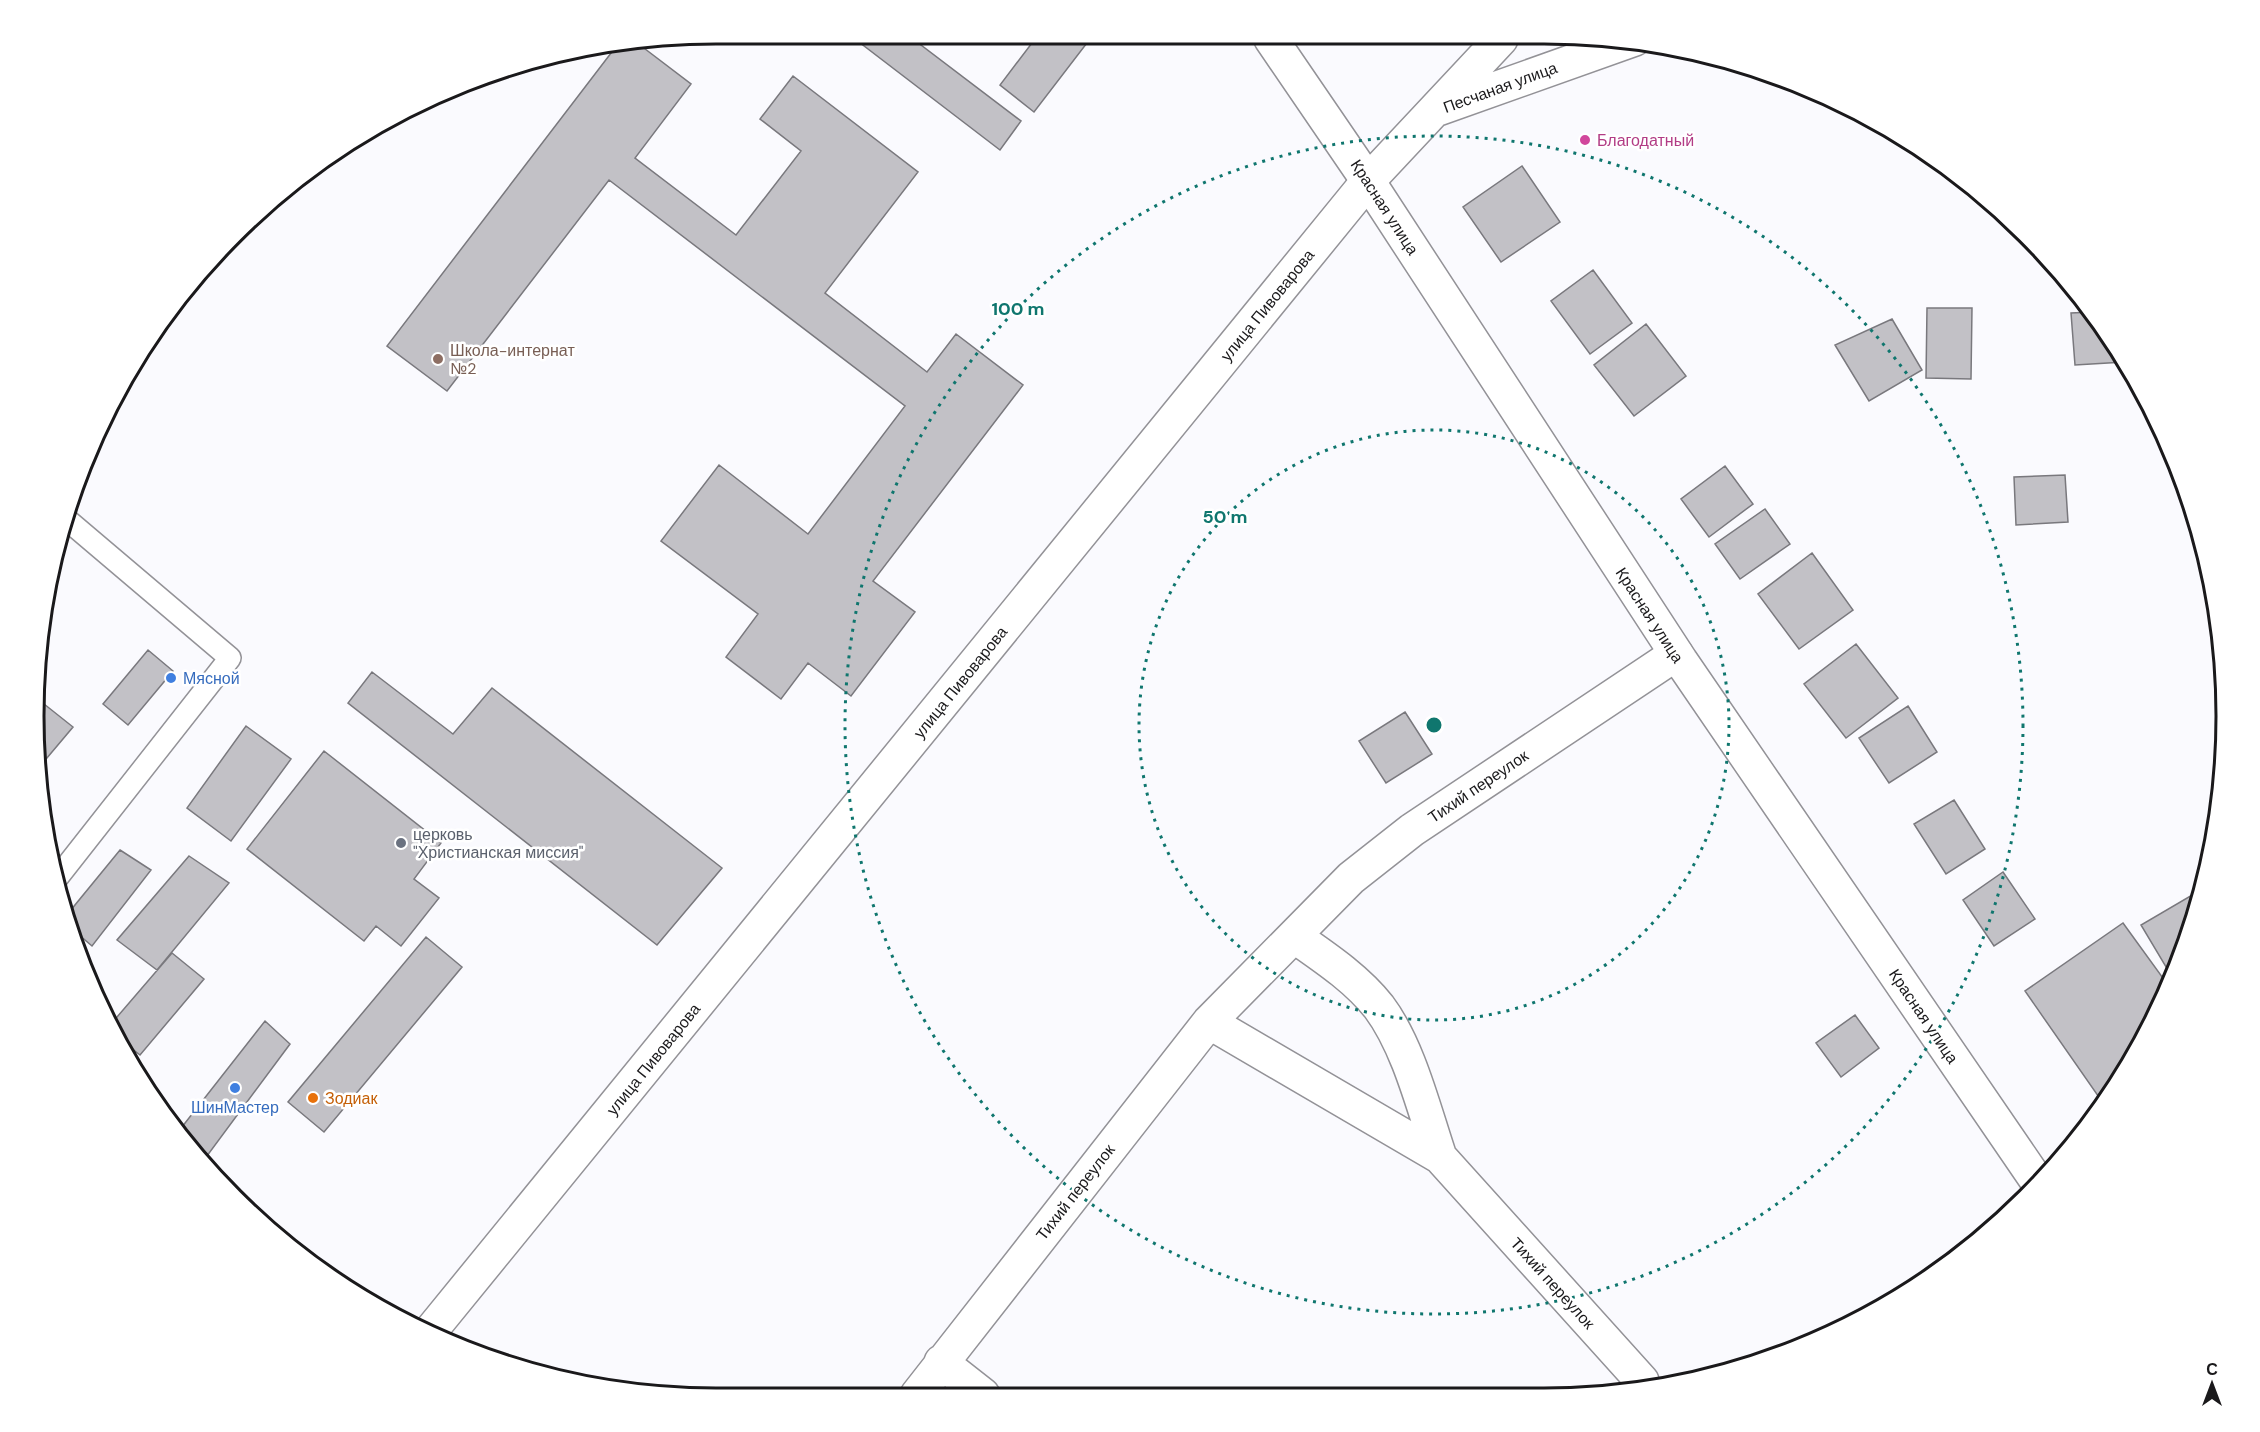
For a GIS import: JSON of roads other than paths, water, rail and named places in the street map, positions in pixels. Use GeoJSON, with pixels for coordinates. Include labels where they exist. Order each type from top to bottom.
{"type":"FeatureCollection","features":[{"type":"Feature","properties":{"kind":"street","name":"Красная улица"},"geometry":{"type":"LineString","coordinates":[[1275,44],[1368,181],[1676,654],[2034,1177]]}},
{"type":"Feature","properties":{"kind":"street","name":"улица Пивоварова"},"geometry":{"type":"LineString","coordinates":[[435,1326],[1368,181],[1496,44]]}},
{"type":"Feature","properties":{"kind":"street","name":"Песчаная улица"},"geometry":{"type":"LineString","coordinates":[[1433,111],[1612,47]]}},
{"type":"Feature","properties":{"kind":"street","name":"Тихий переулок"},"geometry":{"type":"LineString","coordinates":[[922,1388],[1209,1022],[1351,878],[1412,830],[1676,654]]}},
{"type":"Feature","properties":{"kind":"street","name":"Тихий переулок"},"geometry":{"type":"LineString","coordinates":[[1294,936],[1348,975],[1380,1008],[1405,1053],[1440,1157]]}},
{"type":"Feature","properties":{"kind":"street","name":"Тихий переулок"},"geometry":{"type":"LineString","coordinates":[[1209,1022],[1440,1157],[1642,1381]]}},
{"type":"Feature","properties":{"kind":"street"},"geometry":{"type":"LineString","coordinates":[[941,1362],[974,1388]]}},
{"type":"Feature","properties":{"kind":"lane"},"geometry":{"type":"LineString","coordinates":[[62,872],[230,658],[72,524]]}},
{"type":"Feature","properties":{"kind":"place","name":"Благодатный"},"geometry":{"type":"Point","coordinates":[1585,140]}},
{"type":"Feature","properties":{"kind":"place","name":"Школа-интернат №2"},"geometry":{"type":"Point","coordinates":[438,359]}},
{"type":"Feature","properties":{"kind":"place","name":"Мясной"},"geometry":{"type":"Point","coordinates":[171,678]}},
{"type":"Feature","properties":{"kind":"place","name":"церковь \"Христианская миссия\""},"geometry":{"type":"Point","coordinates":[401,843]}},
{"type":"Feature","properties":{"kind":"place","name":"ШинМастер"},"geometry":{"type":"Point","coordinates":[235,1088]}},
{"type":"Feature","properties":{"kind":"place","name":"Зодиак"},"geometry":{"type":"Point","coordinates":[313,1098]}}]}
